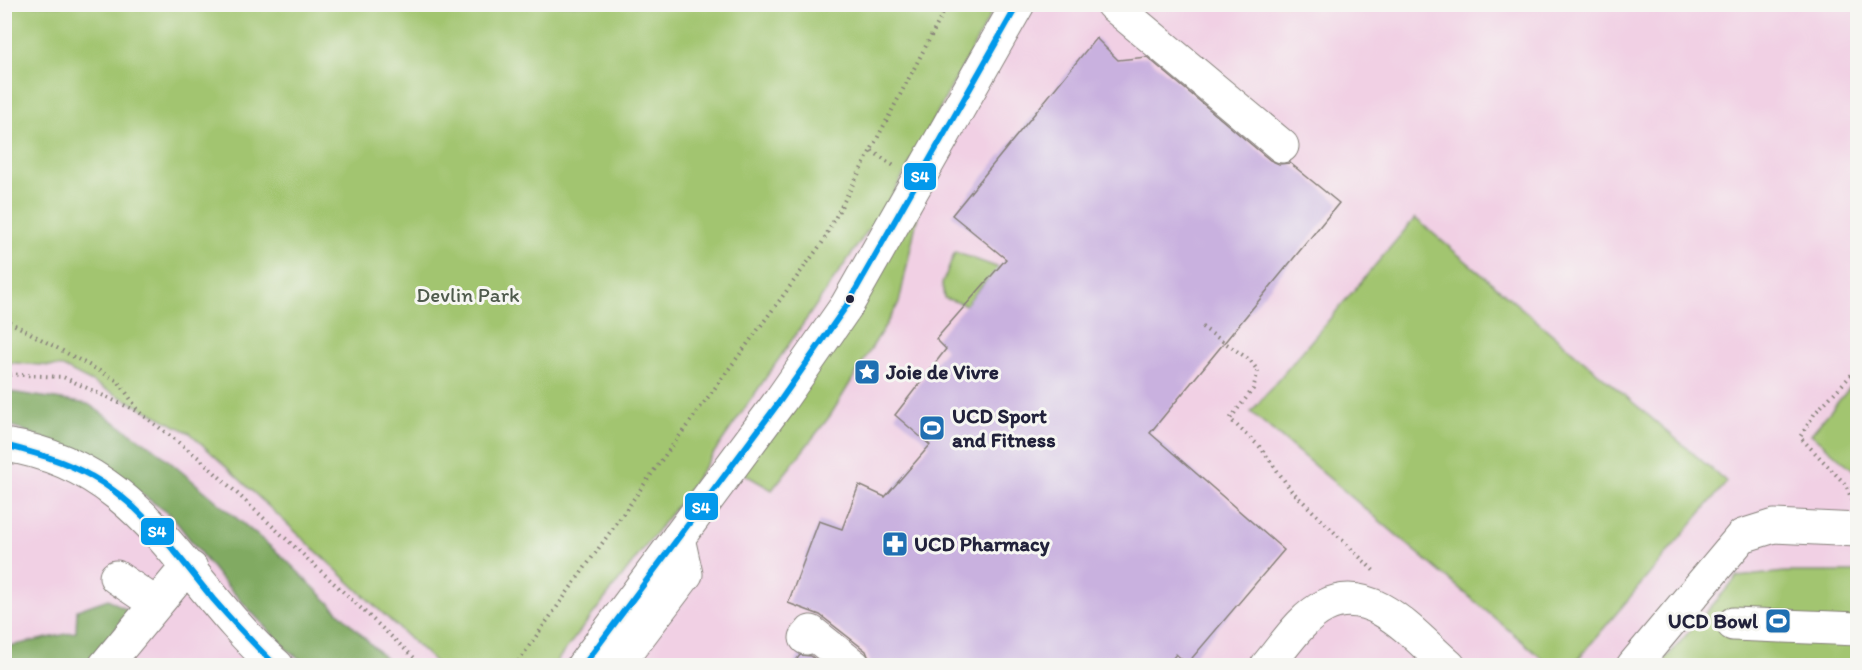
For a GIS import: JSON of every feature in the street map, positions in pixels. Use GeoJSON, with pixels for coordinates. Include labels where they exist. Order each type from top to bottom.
{"type":"FeatureCollection","features":[{"type":"Feature","properties":{"kind":"street"},"geometry":{"type":"LineString","coordinates":[[583,666],[780,401],[847,305],[1018,4]]}},
{"type":"Feature","properties":{"kind":"street"},"geometry":{"type":"LineString","coordinates":[[1112,4],[1282,146]]}},
{"type":"Feature","properties":{"kind":"street"},"geometry":{"type":"LineString","coordinates":[[4,445],[29,448],[93,476],[127,500],[191,568],[221,607],[277,666]]}},
{"type":"Feature","properties":{"kind":"street"},"geometry":{"type":"LineString","coordinates":[[1633,666],[1742,536],[1774,526],[1856,518]]}},
{"type":"Feature","properties":{"kind":"street"},"geometry":{"type":"LineString","coordinates":[[616,666],[686,574],[678,538]]}},
{"type":"Feature","properties":{"kind":"street"},"geometry":{"type":"LineString","coordinates":[[105,666],[156,604],[191,568]]}},
{"type":"Feature","properties":{"kind":"street"},"geometry":{"type":"LineString","coordinates":[[116,577],[156,604]]}},
{"type":"Feature","properties":{"kind":"street"},"geometry":{"type":"LineString","coordinates":[[1267,666],[1300,627],[1323,606],[1347,598],[1377,604],[1458,659]]}},
{"type":"Feature","properties":{"kind":"street"},"geometry":{"type":"LineString","coordinates":[[1733,624],[1857,628]]}},
{"type":"Feature","properties":{"kind":"street"},"geometry":{"type":"LineString","coordinates":[[806,638],[811,632],[854,666]]}},
{"type":"Feature","properties":{"kind":"path"},"geometry":{"type":"LineString","coordinates":[[515,666],[648,478],[822,243],[948,4]]}},
{"type":"Feature","properties":{"kind":"path"},"geometry":{"type":"LineString","coordinates":[[872,151],[896,167]]}},
{"type":"Feature","properties":{"kind":"path"},"geometry":{"type":"LineString","coordinates":[[4,319],[118,381],[139,412]]}},
{"type":"Feature","properties":{"kind":"path"},"geometry":{"type":"LineString","coordinates":[[1202,327],[1250,360],[1258,371],[1252,389],[1230,419],[1261,448],[1291,490],[1384,581]]}},
{"type":"Feature","properties":{"kind":"path"},"geometry":{"type":"LineString","coordinates":[[1856,518],[1846,485],[1800,437],[1815,413],[1857,368]]}},
{"type":"Feature","properties":{"kind":"path"},"geometry":{"type":"LineString","coordinates":[[4,374],[63,377],[139,412],[199,458],[423,666]]}},
{"type":"Feature","properties":{"kind":"path"},"geometry":{"type":"LineString","coordinates":[[1458,659],[1485,666]]}},
{"type":"Feature","properties":{"kind":"shaded area"},"geometry":{"type":"Polygon","coordinates":[[[5,5],[1857,5],[1857,665],[5,665],[5,5]]]}},
{"type":"Feature","properties":{"kind":"green space","name":"Devlin Park"},"geometry":{"type":"Polygon","coordinates":[[[4,5],[996,5],[893,194],[682,499],[553,666],[438,665],[190,433],[63,367],[5,362],[4,5]]]}},
{"type":"Feature","properties":{"kind":"green space"},"geometry":{"type":"Polygon","coordinates":[[[920,205],[899,303],[830,416],[772,490],[739,471],[920,205]]]}},
{"type":"Feature","properties":{"kind":"green space"},"geometry":{"type":"Polygon","coordinates":[[[1415,218],[1727,482],[1573,665],[1550,665],[1251,412],[1415,218]]]}},
{"type":"Feature","properties":{"kind":"green space"},"geometry":{"type":"Polygon","coordinates":[[[955,252],[1005,270],[1007,294],[987,280],[966,305],[944,298],[942,284],[955,252]]]}},
{"type":"Feature","properties":{"kind":"green space"},"geometry":{"type":"Polygon","coordinates":[[[1857,379],[1857,473],[1811,434],[1857,379]]]}},
{"type":"Feature","properties":{"kind":"green space"},"geometry":{"type":"Polygon","coordinates":[[[4,391],[88,404],[156,450],[284,558],[392,665],[308,665],[285,648],[220,578],[171,515],[88,457],[5,423],[4,391]]]}},
{"type":"Feature","properties":{"kind":"green space","name":"UCD Bowl"},"geometry":{"type":"Polygon","coordinates":[[[1785,572],[1857,572],[1857,665],[1659,666],[1737,577],[1785,572]]]}},
{"type":"Feature","properties":{"kind":"green space"},"geometry":{"type":"Polygon","coordinates":[[[108,599],[129,611],[89,665],[5,666],[5,647],[76,632],[77,610],[108,599]]]}},
{"type":"Feature","properties":{"kind":"building"},"geometry":{"type":"Polygon","coordinates":[[[1096,38],[1118,60],[1147,57],[1270,160],[1279,164],[1290,163],[1339,203],[1150,433],[1284,550],[1187,664],[1176,654],[1167,666],[872,666],[866,651],[820,615],[788,603],[819,521],[842,529],[859,485],[885,497],[930,445],[895,415],[946,349],[936,339],[1006,259],[952,215],[1096,38]]]}},
{"type":"Feature","properties":{"kind":"building"},"geometry":{"type":"Polygon","coordinates":[[[800,655],[811,656],[823,666],[792,666],[800,655]]]}},
{"type":"Feature","properties":{"kind":"transit line","name":"S4"},"geometry":{"type":"LineString","coordinates":[[583,666],[780,401],[847,305],[1018,4]]}},
{"type":"Feature","properties":{"kind":"transit line","name":"S4"},"geometry":{"type":"LineString","coordinates":[[4,445],[59,461],[91,476],[126,500],[157,531],[221,608],[276,666]]}},
{"type":"Feature","properties":{"kind":"place","name":"Joie de Vivre"},"geometry":{"type":"Point","coordinates":[867,372]}},
{"type":"Feature","properties":{"kind":"place","name":"UCD Sport and Fitness"},"geometry":{"type":"Point","coordinates":[932,428]}},
{"type":"Feature","properties":{"kind":"place","name":"UCD Pharmacy"},"geometry":{"type":"Point","coordinates":[895,544]}},
{"type":"Feature","properties":{"kind":"place","name":"UCD Bowl"},"geometry":{"type":"Point","coordinates":[1778,621]}}]}
